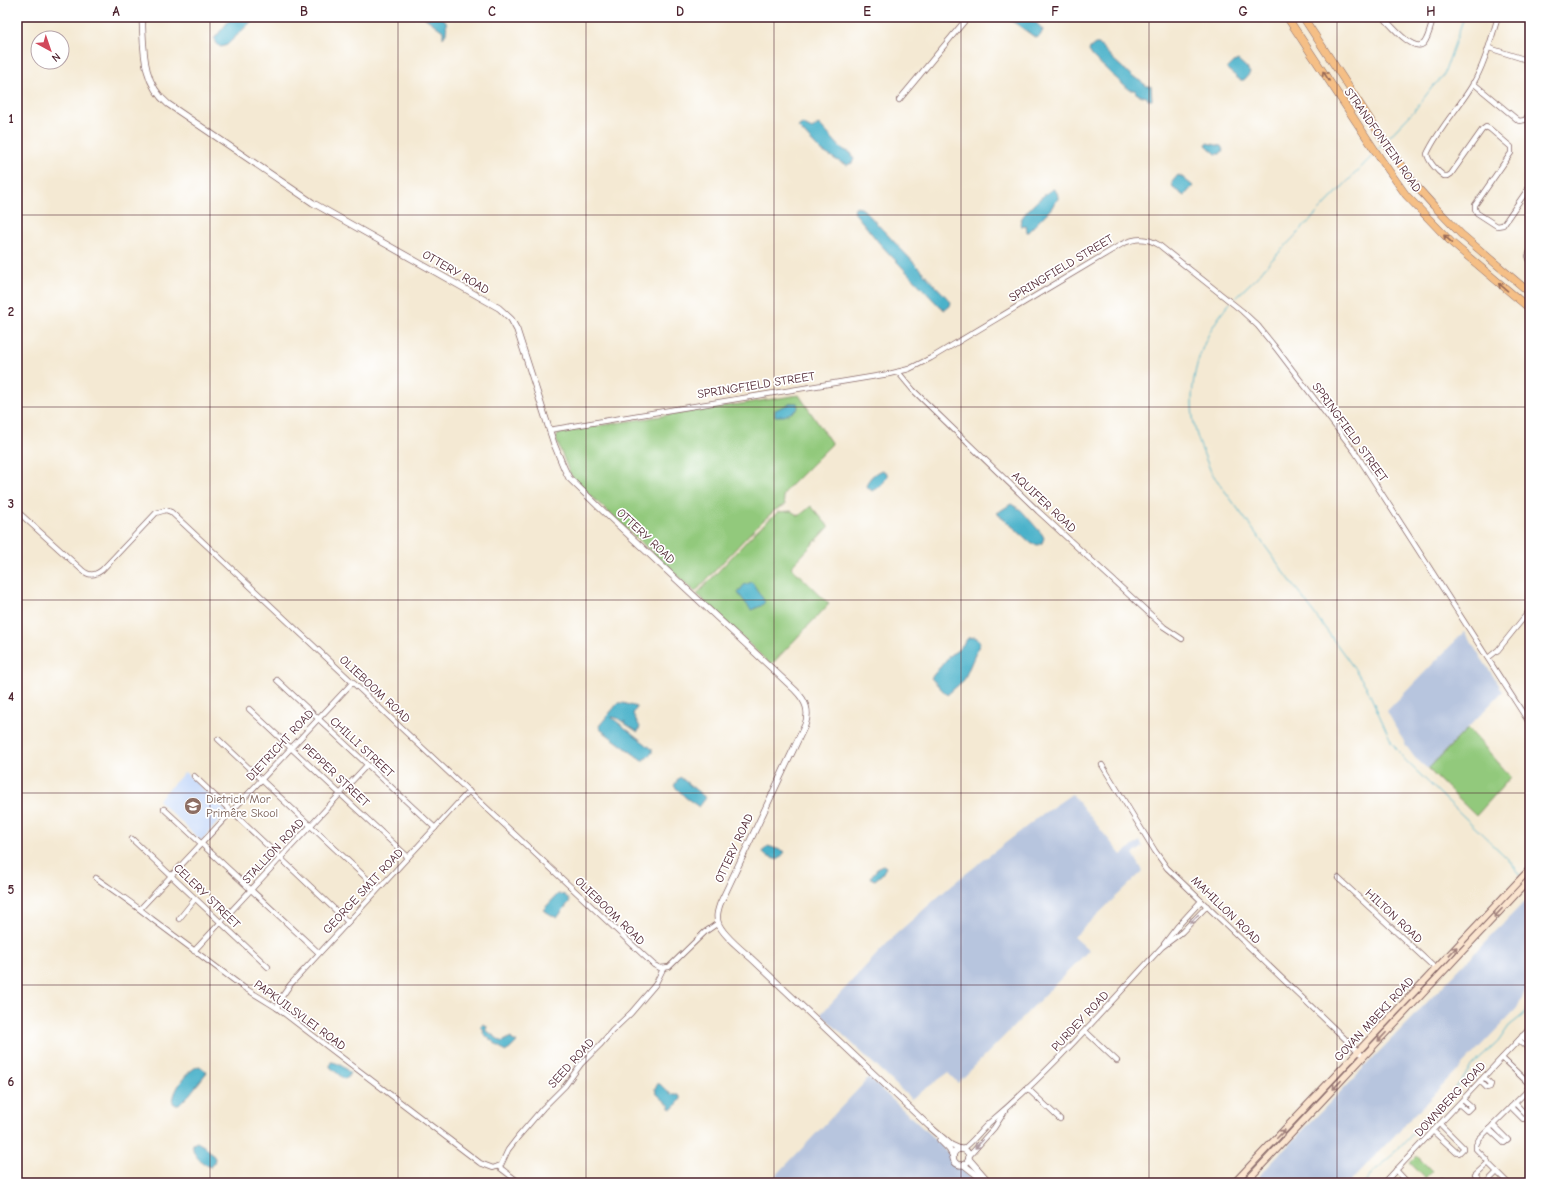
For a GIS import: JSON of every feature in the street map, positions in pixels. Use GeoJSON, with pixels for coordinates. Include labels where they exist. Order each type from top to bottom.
{"type":"FeatureCollection","features":[{"type":"Feature","properties":{"kind":"main road","name":"STRANDFONTEIN ROAD"},"geometry":{"type":"LineString","coordinates":[[1287,17],[1406,195],[1461,251],[1530,309]]}},
{"type":"Feature","properties":{"kind":"main road","name":"STRANDFONTEIN ROAD"},"geometry":{"type":"LineString","coordinates":[[1303,17],[1390,150],[1417,187],[1445,218],[1472,244],[1530,293]]}},
{"type":"Feature","properties":{"kind":"main road","name":"GOVAN MBEKI ROAD"},"geometry":{"type":"LineString","coordinates":[[1246,1183],[1523,882],[1529,870]]}},
{"type":"Feature","properties":{"kind":"main road","name":"GOVAN MBEKI ROAD"},"geometry":{"type":"LineString","coordinates":[[1234,1183],[1436,969],[1523,882],[1530,879]]}},
{"type":"Feature","properties":{"kind":"street","name":"OTTERY ROAD"},"geometry":{"type":"LineString","coordinates":[[142,17],[146,69],[152,85],[163,100],[313,202],[498,308],[508,316],[517,330],[549,430],[564,468],[572,482],[802,698],[806,706],[807,715],[805,725],[720,904],[717,913],[718,923]]}},
{"type":"Feature","properties":{"kind":"street"},"geometry":{"type":"LineString","coordinates":[[899,100],[968,17]]}},
{"type":"Feature","properties":{"kind":"street"},"geometry":{"type":"LineString","coordinates":[[1383,17],[1410,44],[1419,46],[1426,41],[1434,17]]}},
{"type":"Feature","properties":{"kind":"street"},"geometry":{"type":"LineString","coordinates":[[1498,17],[1488,48],[1473,83],[1440,131],[1427,154],[1428,158],[1440,173],[1444,176],[1448,176],[1451,174],[1482,130],[1486,127],[1511,147],[1511,153],[1475,205],[1477,213],[1499,227],[1503,225],[1530,186]]}},
{"type":"Feature","properties":{"kind":"street"},"geometry":{"type":"LineString","coordinates":[[1488,48],[1530,62]]}},
{"type":"Feature","properties":{"kind":"street"},"geometry":{"type":"LineString","coordinates":[[1473,83],[1519,121],[1525,120],[1530,113]]}},
{"type":"Feature","properties":{"kind":"street","name":"SPRINGFIELD STREET"},"geometry":{"type":"LineString","coordinates":[[549,430],[909,369],[931,358],[1107,252],[1131,240],[1148,240],[1159,245],[1236,306],[1258,326],[1276,347],[1355,452],[1530,724]]}},
{"type":"Feature","properties":{"kind":"street"},"geometry":{"type":"LineString","coordinates":[[1530,250],[1528,256],[1530,261]]}},
{"type":"Feature","properties":{"kind":"street","name":"AQUIFER ROAD"},"geometry":{"type":"LineString","coordinates":[[898,372],[930,406],[1065,536],[1164,627],[1182,639]]}},
{"type":"Feature","properties":{"kind":"street","name":"OLIEBOOM ROAD"},"geometry":{"type":"LineString","coordinates":[[17,510],[82,570],[90,575],[94,575],[102,570],[156,513],[166,510],[171,512],[645,958],[657,967],[663,968]]}},
{"type":"Feature","properties":{"kind":"street"},"geometry":{"type":"LineString","coordinates":[[1488,658],[1498,650],[1530,610]]}},
{"type":"Feature","properties":{"kind":"street","name":"CHILLI STREET"},"geometry":{"type":"LineString","coordinates":[[277,680],[435,828]]}},
{"type":"Feature","properties":{"kind":"street","name":"DIETRICHT ROAD"},"geometry":{"type":"LineString","coordinates":[[140,909],[353,682]]}},
{"type":"Feature","properties":{"kind":"street","name":"PEPPER STREET"},"geometry":{"type":"LineString","coordinates":[[249,709],[408,857]]}},
{"type":"Feature","properties":{"kind":"street"},"geometry":{"type":"LineString","coordinates":[[218,739],[378,889]]}},
{"type":"Feature","properties":{"kind":"street","name":"STALLION ROAD"},"geometry":{"type":"LineString","coordinates":[[194,951],[367,765]]}},
{"type":"Feature","properties":{"kind":"street","name":"MAHILLON ROAD"},"geometry":{"type":"LineString","coordinates":[[1102,765],[1162,862],[1364,1056]]}},
{"type":"Feature","properties":{"kind":"street"},"geometry":{"type":"LineString","coordinates":[[194,776],[348,922]]}},
{"type":"Feature","properties":{"kind":"street","name":"GEORGE SMIT ROAD"},"geometry":{"type":"LineString","coordinates":[[277,1008],[284,992],[469,791]]}},
{"type":"Feature","properties":{"kind":"street"},"geometry":{"type":"LineString","coordinates":[[164,809],[319,953]]}},
{"type":"Feature","properties":{"kind":"street","name":"CELERY STREET"},"geometry":{"type":"LineString","coordinates":[[132,839],[268,967]]}},
{"type":"Feature","properties":{"kind":"street","name":"PAPKUILSVLEI ROAD"},"geometry":{"type":"LineString","coordinates":[[96,878],[125,900],[140,909],[243,987],[277,1008],[480,1163],[492,1168],[499,1167]]}},
{"type":"Feature","properties":{"kind":"street","name":"HILTON ROAD"},"geometry":{"type":"LineString","coordinates":[[1338,878],[1436,969]]}},
{"type":"Feature","properties":{"kind":"street"},"geometry":{"type":"LineString","coordinates":[[179,919],[195,898]]}},
{"type":"Feature","properties":{"kind":"street","name":"PURDEY ROAD"},"geometry":{"type":"LineString","coordinates":[[961,1149],[1046,1072],[1162,947],[1177,926],[1201,901]]}},
{"type":"Feature","properties":{"kind":"street","name":"PURDEY ROAD"},"geometry":{"type":"LineString","coordinates":[[1162,947],[1182,932],[1207,906]]}},
{"type":"Feature","properties":{"kind":"street"},"geometry":{"type":"LineString","coordinates":[[663,968],[673,964],[705,932],[718,923],[725,933],[752,959],[929,1126],[951,1145],[966,1150],[988,1183]]}},
{"type":"Feature","properties":{"kind":"street","name":"SEED ROAD"},"geometry":{"type":"LineString","coordinates":[[499,1167],[508,1150],[518,1137],[543,1108],[565,1086],[581,1064],[631,1013],[655,985],[663,968]]}},
{"type":"Feature","properties":{"kind":"street","name":"DOWNBERG ROAD"},"geometry":{"type":"LineString","coordinates":[[1384,1183],[1530,1028]]}},
{"type":"Feature","properties":{"kind":"street"},"geometry":{"type":"LineString","coordinates":[[1085,1031],[1117,1061]]}},
{"type":"Feature","properties":{"kind":"street"},"geometry":{"type":"LineString","coordinates":[[1522,1036],[1530,1043]]}},
{"type":"Feature","properties":{"kind":"street"},"geometry":{"type":"LineString","coordinates":[[1518,1040],[1530,1050]]}},
{"type":"Feature","properties":{"kind":"street"},"geometry":{"type":"LineString","coordinates":[[1502,1058],[1529,1085],[1527,1091],[1479,1139],[1476,1147],[1488,1160],[1488,1163],[1508,1183]]}},
{"type":"Feature","properties":{"kind":"street"},"geometry":{"type":"LineString","coordinates":[[1027,1088],[1060,1119]]}},
{"type":"Feature","properties":{"kind":"street"},"geometry":{"type":"LineString","coordinates":[[1459,1104],[1467,1111],[1470,1110],[1471,1107],[1463,1100]]}},
{"type":"Feature","properties":{"kind":"street"},"geometry":{"type":"LineString","coordinates":[[1511,1107],[1523,1119],[1528,1116],[1515,1103]]}},
{"type":"Feature","properties":{"kind":"street","name":"PURDEY ROAD"},"geometry":{"type":"LineString","coordinates":[[970,1157],[1009,1107]]}},
{"type":"Feature","properties":{"kind":"street"},"geometry":{"type":"LineString","coordinates":[[1433,1131],[1456,1153],[1459,1153],[1463,1149],[1463,1147],[1440,1124]]}},
{"type":"Feature","properties":{"kind":"street"},"geometry":{"type":"LineString","coordinates":[[1489,1129],[1504,1142],[1508,1140],[1493,1125]]}},
{"type":"Feature","properties":{"kind":"street"},"geometry":{"type":"LineString","coordinates":[[929,1126],[949,1149],[956,1164],[964,1165],[988,1183]]}},
{"type":"Feature","properties":{"kind":"street"},"geometry":{"type":"LineString","coordinates":[[953,1156],[955,1151],[961,1149]]}},
{"type":"Feature","properties":{"kind":"street"},"geometry":{"type":"LineString","coordinates":[[964,1165],[970,1157]]}},
{"type":"Feature","properties":{"kind":"street"},"geometry":{"type":"LineString","coordinates":[[1482,1183],[1475,1175],[1488,1163]]}},
{"type":"Feature","properties":{"kind":"street"},"geometry":{"type":"LineString","coordinates":[[499,1167],[520,1183]]}},
{"type":"Feature","properties":{"kind":"street"},"geometry":{"type":"LineString","coordinates":[[1396,1170],[1408,1183]]}},
{"type":"Feature","properties":{"kind":"street"},"geometry":{"type":"LineString","coordinates":[[1486,1183],[1497,1172]]}},
{"type":"Feature","properties":{"kind":"street"},"geometry":{"type":"LineString","coordinates":[[1439,1183],[1443,1180],[1446,1183]]}},
{"type":"Feature","properties":{"kind":"shaded area"},"geometry":{"type":"Polygon","coordinates":[[[1464,632],[1503,691],[1428,769],[1415,758],[1407,747],[1387,711],[1464,632]]]}},
{"type":"Feature","properties":{"kind":"shaded area","name":"Dietrich Mor Primêre Skool"},"geometry":{"type":"Polygon","coordinates":[[[185,772],[227,812],[201,841],[158,800],[185,772]]]}},
{"type":"Feature","properties":{"kind":"shaded area"},"geometry":{"type":"Polygon","coordinates":[[[1072,794],[1121,855],[1140,841],[1143,847],[1133,854],[1143,871],[1074,937],[1089,950],[958,1083],[948,1073],[911,1099],[821,1014],[895,935],[954,883],[1044,813],[1072,794]]]}},
{"type":"Feature","properties":{"kind":"shaded area"},"geometry":{"type":"Polygon","coordinates":[[[1528,898],[1530,902],[1530,981],[1517,1008],[1349,1183],[1252,1183],[1528,898]]]}},
{"type":"Feature","properties":{"kind":"shaded area"},"geometry":{"type":"Polygon","coordinates":[[[869,1078],[942,1146],[969,1177],[977,1183],[769,1183],[869,1078]]]}},
{"type":"Feature","properties":{"kind":"green space"},"geometry":{"type":"Polygon","coordinates":[[[799,395],[832,444],[786,490],[783,496],[785,505],[775,510],[755,528],[695,592],[579,485],[570,474],[556,439],[558,434],[590,427],[799,395]]]}},
{"type":"Feature","properties":{"kind":"green space"},"geometry":{"type":"Polygon","coordinates":[[[811,506],[829,527],[791,567],[829,604],[771,665],[697,594],[757,530],[778,512],[791,511],[799,516],[811,506]]]}},
{"type":"Feature","properties":{"kind":"green space"},"geometry":{"type":"Polygon","coordinates":[[[1468,728],[1511,777],[1476,816],[1428,769],[1468,728]]]}},
{"type":"Feature","properties":{"kind":"green space"},"geometry":{"type":"Polygon","coordinates":[[[1417,1156],[1432,1171],[1425,1178],[1410,1163],[1417,1156]]]}},
{"type":"Feature","properties":{"kind":"water"},"geometry":{"type":"Polygon","coordinates":[[[232,17],[256,17],[227,45],[221,47],[216,44],[214,39],[232,17]]]}},
{"type":"Feature","properties":{"kind":"water"},"geometry":{"type":"Polygon","coordinates":[[[424,17],[441,17],[446,21],[447,26],[443,38],[443,31],[424,17]]]}},
{"type":"Feature","properties":{"kind":"water"},"geometry":{"type":"Polygon","coordinates":[[[1003,17],[1029,18],[1043,30],[1040,36],[1036,38],[1015,23],[1003,17]]]}},
{"type":"Feature","properties":{"kind":"water"},"geometry":{"type":"Polygon","coordinates":[[[1095,44],[1099,44],[1134,78],[1147,86],[1151,86],[1152,100],[1148,100],[1147,97],[1141,96],[1136,93],[1135,90],[1129,90],[1093,57],[1089,51],[1095,44]]]}},
{"type":"Feature","properties":{"kind":"water"},"geometry":{"type":"Polygon","coordinates":[[[1238,60],[1250,73],[1244,80],[1240,80],[1227,69],[1238,60]]]}},
{"type":"Feature","properties":{"kind":"water"},"geometry":{"type":"Polygon","coordinates":[[[802,124],[812,129],[819,124],[842,149],[851,153],[854,159],[852,163],[847,165],[820,150],[798,127],[802,124]]]}},
{"type":"Feature","properties":{"kind":"water"},"geometry":{"type":"Polygon","coordinates":[[[1207,143],[1221,146],[1223,150],[1220,154],[1216,154],[1206,145],[1207,143]]]}},
{"type":"Feature","properties":{"kind":"water"},"geometry":{"type":"Polygon","coordinates":[[[1178,175],[1193,186],[1184,196],[1173,188],[1172,182],[1178,175]]]}},
{"type":"Feature","properties":{"kind":"water"},"geometry":{"type":"Polygon","coordinates":[[[1053,189],[1057,193],[1058,199],[1049,211],[1027,232],[1026,226],[1021,227],[1021,220],[1026,212],[1035,203],[1053,189]]]}},
{"type":"Feature","properties":{"kind":"water"},"geometry":{"type":"Polygon","coordinates":[[[855,207],[861,208],[865,211],[951,302],[950,306],[945,310],[940,307],[880,244],[854,212],[855,207]]]}},
{"type":"Feature","properties":{"kind":"water"},"geometry":{"type":"Polygon","coordinates":[[[792,403],[797,403],[797,410],[784,416],[775,416],[775,410],[792,403]]]}},
{"type":"Feature","properties":{"kind":"water"},"geometry":{"type":"Polygon","coordinates":[[[882,470],[887,473],[887,477],[880,486],[872,491],[866,486],[867,483],[872,476],[882,470]]]}},
{"type":"Feature","properties":{"kind":"water"},"geometry":{"type":"Polygon","coordinates":[[[1011,504],[1021,510],[1042,534],[1044,538],[1042,543],[1039,545],[1032,544],[997,513],[1011,504]]]}},
{"type":"Feature","properties":{"kind":"water"},"geometry":{"type":"Polygon","coordinates":[[[752,582],[765,602],[761,606],[751,610],[738,593],[744,585],[752,582]]]}},
{"type":"Feature","properties":{"kind":"water"},"geometry":{"type":"Polygon","coordinates":[[[975,637],[980,643],[964,680],[947,695],[931,678],[951,654],[954,653],[968,638],[975,637]]]}},
{"type":"Feature","properties":{"kind":"water"},"geometry":{"type":"Polygon","coordinates":[[[618,703],[637,707],[633,714],[640,727],[638,732],[624,723],[625,721],[623,722],[617,718],[611,717],[652,749],[652,753],[643,761],[601,730],[599,726],[618,703]]]}},
{"type":"Feature","properties":{"kind":"water"},"geometry":{"type":"Polygon","coordinates":[[[680,777],[706,798],[699,807],[685,797],[674,786],[680,777]]]}},
{"type":"Feature","properties":{"kind":"water"},"geometry":{"type":"Polygon","coordinates":[[[768,846],[785,852],[778,860],[766,856],[763,853],[768,846]]]}},
{"type":"Feature","properties":{"kind":"water"},"geometry":{"type":"Polygon","coordinates":[[[883,865],[886,867],[882,874],[875,880],[872,879],[871,876],[880,866],[883,865]]]}},
{"type":"Feature","properties":{"kind":"water"},"geometry":{"type":"Polygon","coordinates":[[[558,894],[565,895],[570,901],[557,918],[543,910],[558,894]]]}},
{"type":"Feature","properties":{"kind":"water"},"geometry":{"type":"Polygon","coordinates":[[[483,1024],[487,1026],[486,1030],[502,1042],[511,1037],[512,1040],[517,1042],[505,1052],[483,1033],[484,1030],[481,1027],[483,1024]]]}},
{"type":"Feature","properties":{"kind":"water"},"geometry":{"type":"Polygon","coordinates":[[[331,1062],[339,1064],[350,1073],[347,1078],[344,1079],[330,1067],[331,1062]]]}},
{"type":"Feature","properties":{"kind":"water"},"geometry":{"type":"Polygon","coordinates":[[[199,1066],[207,1072],[189,1095],[179,1105],[176,1105],[173,1103],[175,1092],[186,1076],[194,1068],[199,1066]]]}},
{"type":"Feature","properties":{"kind":"water"},"geometry":{"type":"Polygon","coordinates":[[[657,1084],[660,1084],[671,1094],[679,1095],[681,1099],[673,1109],[670,1108],[670,1106],[657,1094],[655,1089],[657,1084]]]}},
{"type":"Feature","properties":{"kind":"water"},"geometry":{"type":"Polygon","coordinates":[[[197,1142],[207,1148],[215,1158],[214,1164],[211,1167],[204,1164],[195,1155],[193,1144],[197,1142]]]}},
{"type":"Feature","properties":{"kind":"waterway"},"geometry":{"type":"LineString","coordinates":[[1387,139],[1414,111],[1433,86],[1443,77],[1464,17]]}},
{"type":"Feature","properties":{"kind":"waterway"},"geometry":{"type":"LineString","coordinates":[[1377,150],[1382,145]]}},
{"type":"Feature","properties":{"kind":"waterway"},"geometry":{"type":"LineString","coordinates":[[1232,301],[1257,277],[1374,154]]}},
{"type":"Feature","properties":{"kind":"waterway"},"geometry":{"type":"LineString","coordinates":[[1230,303],[1220,315],[1205,342],[1195,371],[1193,387],[1192,402],[1194,424],[1200,445],[1211,472],[1354,668],[1366,686],[1392,743],[1405,760],[1507,858],[1521,875]]}},
{"type":"Feature","properties":{"kind":"waterway"},"geometry":{"type":"LineString","coordinates":[[1365,1183],[1373,1172],[1391,1157],[1458,1085],[1471,1067],[1498,1042],[1509,1026],[1523,1015],[1530,1003]]}},
{"type":"Feature","properties":{"kind":"place","name":"Dietrich Mor Primêre Skool"},"geometry":{"type":"Point","coordinates":[193,806]}}]}
